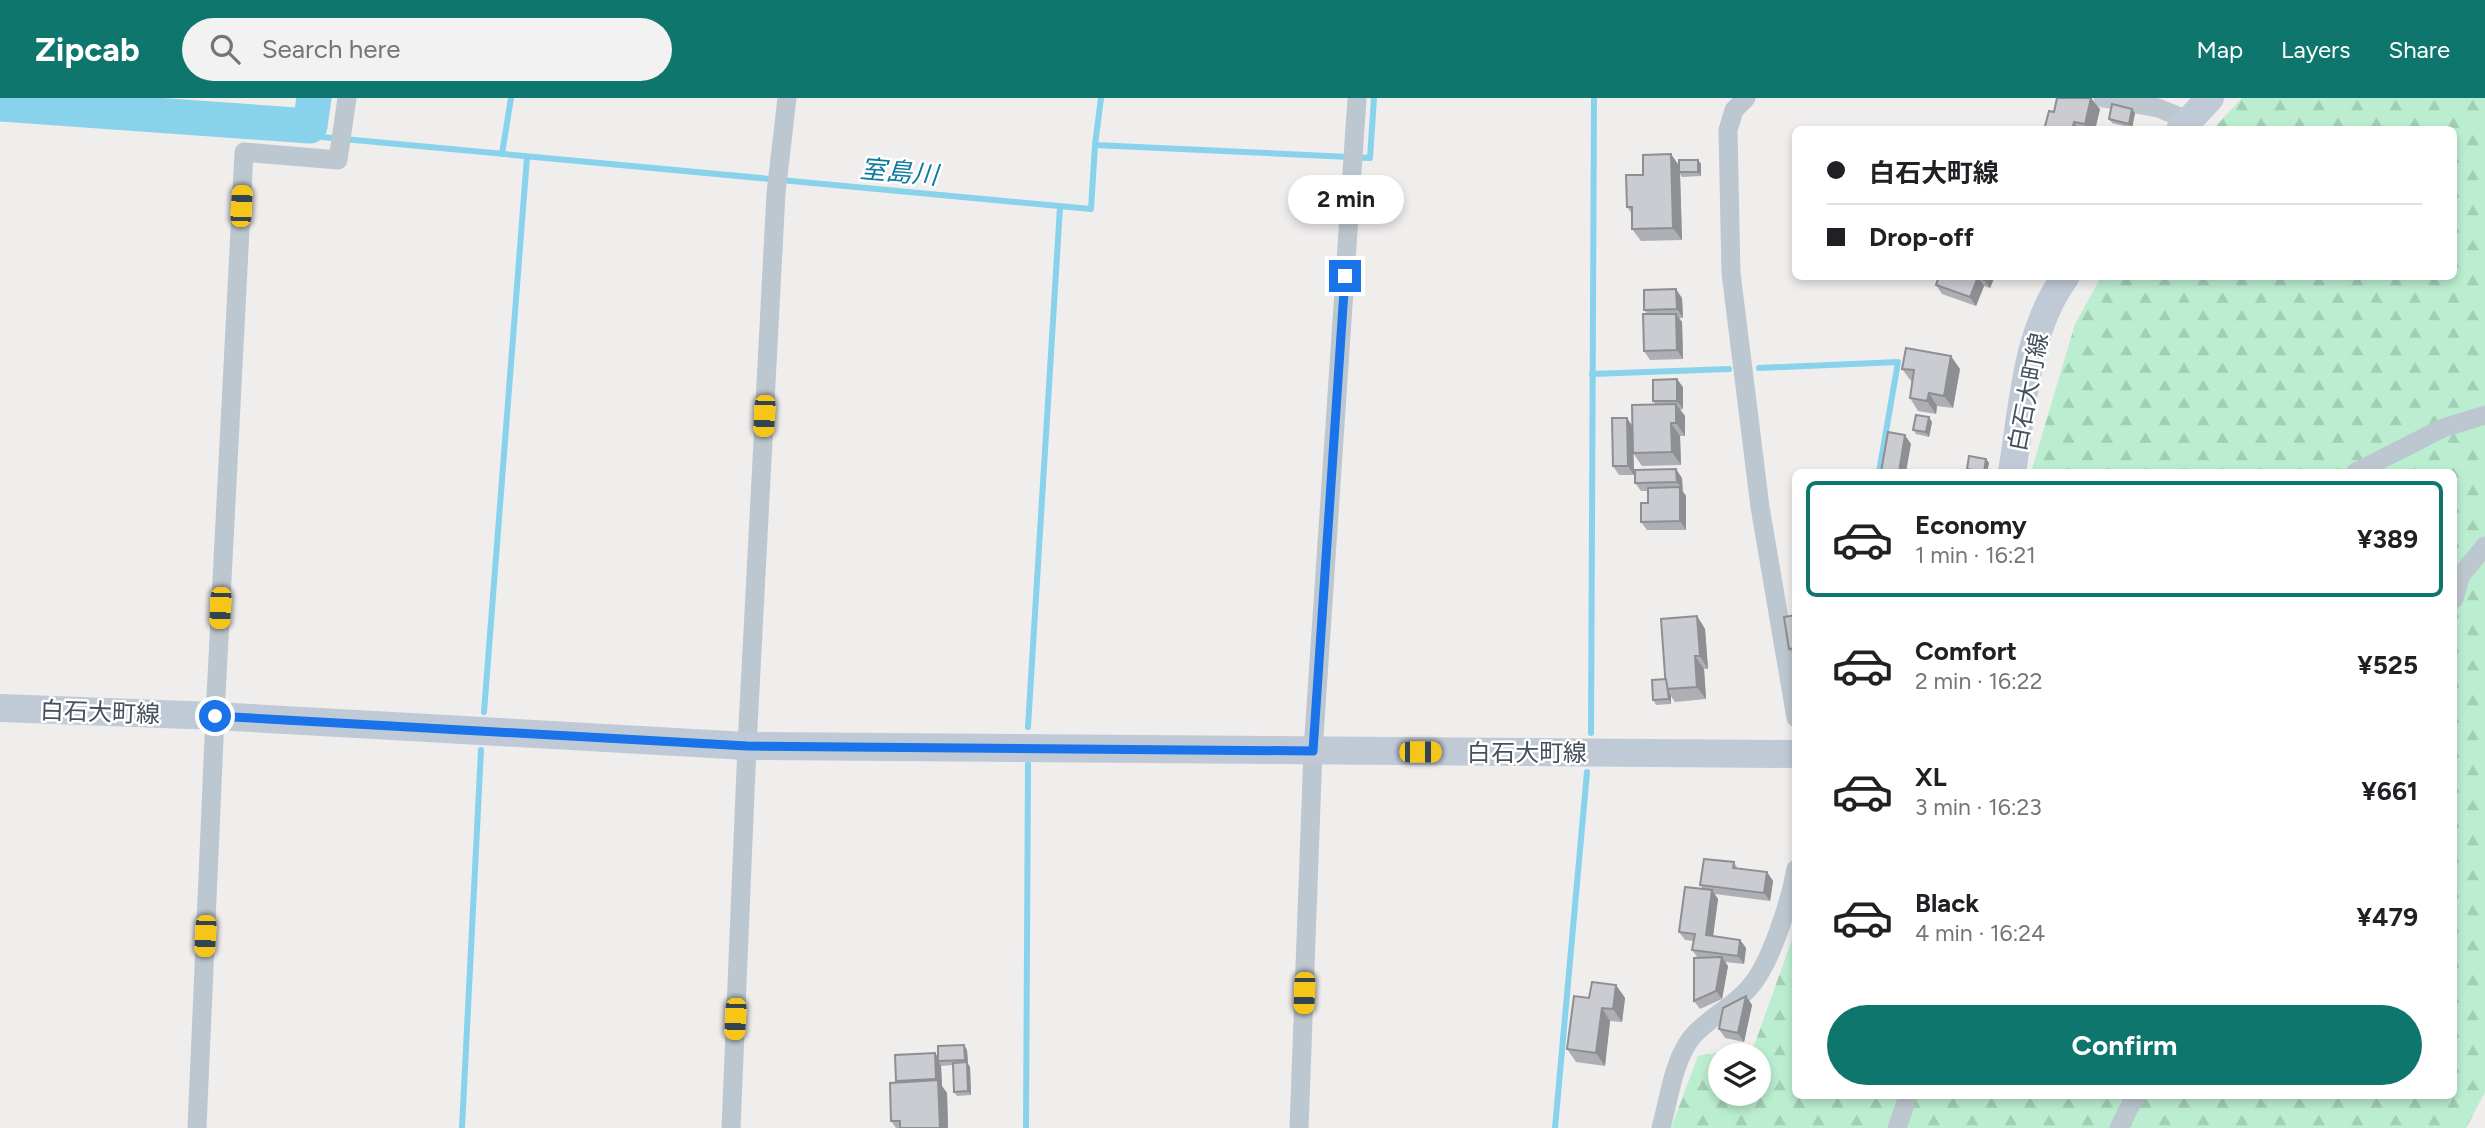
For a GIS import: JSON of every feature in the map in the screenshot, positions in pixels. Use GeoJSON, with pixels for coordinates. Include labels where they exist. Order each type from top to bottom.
{"type":"FeatureCollection","features":[{"type":"Feature","properties":{"kind":"main road"},"geometry":{"type":"LineString","coordinates":[[2184,125],[2210,98]]}},
{"type":"Feature","properties":{"kind":"main road","name":"白石大町線"},"geometry":{"type":"LineString","coordinates":[[2012,469],[2034,340],[2063,280]]}},
{"type":"Feature","properties":{"kind":"main road","name":"白石大町線"},"geometry":{"type":"LineString","coordinates":[[0,708],[215,716],[747,746],[1792,754]]}},
{"type":"Feature","properties":{"kind":"street"},"geometry":{"type":"LineString","coordinates":[[197,1128],[244,152],[338,160],[347,98]]}},
{"type":"Feature","properties":{"kind":"street"},"geometry":{"type":"LineString","coordinates":[[731,1128],[747,746],[776,193],[787,98]]}},
{"type":"Feature","properties":{"kind":"street"},"geometry":{"type":"LineString","coordinates":[[1299,1128],[1313,751],[1357,98]]}},
{"type":"Feature","properties":{"kind":"street"},"geometry":{"type":"LineString","coordinates":[[1746,98],[1734,110],[1728,130],[1731,273],[1760,507],[1792,695]]}},
{"type":"Feature","properties":{"kind":"street"},"geometry":{"type":"LineString","coordinates":[[2103,98],[2158,108],[2184,125]]}},
{"type":"Feature","properties":{"kind":"street"},"geometry":{"type":"LineString","coordinates":[[2362,469],[2443,428],[2485,415]]}},
{"type":"Feature","properties":{"kind":"street"},"geometry":{"type":"LineString","coordinates":[[2457,589],[2461,575],[2485,545]]}},
{"type":"Feature","properties":{"kind":"street"},"geometry":{"type":"LineString","coordinates":[[1661,1128],[1677,1066],[1692,1037],[1750,988],[1761,969],[1792,890]]}},
{"type":"Feature","properties":{"kind":"street"},"geometry":{"type":"LineString","coordinates":[[1897,1128],[1907,1099]]}},
{"type":"Feature","properties":{"kind":"street"},"geometry":{"type":"LineString","coordinates":[[2119,1128],[2134,1099]]}},
{"type":"Feature","properties":{"kind":"green space"},"geometry":{"type":"Polygon","coordinates":[[[2242,98],[2485,98],[2485,1092],[2466,1128],[1671,1128],[1698,1056],[1708,1054],[1708,1106],[1771,1106],[1771,1043],[1755,1043],[1792,939],[1792,1099],[2457,1099],[2457,469],[2032,469],[2075,324],[2099,280],[2457,280],[2457,126],[2216,126],[2242,98]]]}},
{"type":"Feature","properties":{"kind":"building"},"geometry":{"type":"Polygon","coordinates":[[[2057,98],[2091,98],[2085,124],[2074,122],[2073,126],[2045,126],[2049,111],[2054,112],[2057,98]]]}},
{"type":"Feature","properties":{"kind":"building"},"geometry":{"type":"Polygon","coordinates":[[[2112,104],[2132,109],[2129,124],[2109,119],[2112,104]]]}},
{"type":"Feature","properties":{"kind":"building"},"geometry":{"type":"Polygon","coordinates":[[[1671,154],[1673,228],[1632,229],[1632,207],[1627,207],[1626,175],[1643,175],[1643,155],[1671,154]]]}},
{"type":"Feature","properties":{"kind":"building"},"geometry":{"type":"Polygon","coordinates":[[[1679,160],[1698,160],[1698,172],[1679,172],[1679,160]]]}},
{"type":"Feature","properties":{"kind":"building"},"geometry":{"type":"Polygon","coordinates":[[[1938,280],[1977,280],[1970,297],[1936,285],[1938,280]]]}},
{"type":"Feature","properties":{"kind":"building"},"geometry":{"type":"Polygon","coordinates":[[[1676,289],[1677,309],[1644,310],[1644,290],[1676,289]]]}},
{"type":"Feature","properties":{"kind":"building"},"geometry":{"type":"Polygon","coordinates":[[[1643,314],[1676,314],[1677,350],[1644,351],[1643,314]]]}},
{"type":"Feature","properties":{"kind":"building"},"geometry":{"type":"Polygon","coordinates":[[[1906,348],[1951,356],[1944,396],[1929,393],[1927,401],[1910,398],[1914,370],[1902,369],[1906,348]]]}},
{"type":"Feature","properties":{"kind":"building"},"geometry":{"type":"Polygon","coordinates":[[[1677,379],[1677,401],[1653,401],[1653,380],[1677,379]]]}},
{"type":"Feature","properties":{"kind":"building"},"geometry":{"type":"Polygon","coordinates":[[[1676,404],[1676,423],[1671,423],[1672,452],[1633,453],[1632,405],[1676,404]]]}},
{"type":"Feature","properties":{"kind":"building"},"geometry":{"type":"Polygon","coordinates":[[[1916,415],[1929,417],[1926,432],[1913,430],[1916,415]]]}},
{"type":"Feature","properties":{"kind":"building"},"geometry":{"type":"Polygon","coordinates":[[[1612,418],[1627,418],[1628,466],[1613,466],[1612,418]]]}},
{"type":"Feature","properties":{"kind":"building"},"geometry":{"type":"Polygon","coordinates":[[[1888,432],[1905,435],[1899,469],[1882,469],[1888,432]]]}},
{"type":"Feature","properties":{"kind":"building"},"geometry":{"type":"Polygon","coordinates":[[[1969,456],[1986,459],[1984,469],[1967,469],[1969,456]]]}},
{"type":"Feature","properties":{"kind":"building"},"geometry":{"type":"Polygon","coordinates":[[[1676,469],[1677,482],[1635,483],[1635,470],[1676,469]]]}},
{"type":"Feature","properties":{"kind":"building"},"geometry":{"type":"Polygon","coordinates":[[[1680,487],[1680,521],[1641,522],[1641,503],[1648,503],[1648,488],[1680,487]]]}},
{"type":"Feature","properties":{"kind":"building"},"geometry":{"type":"Polygon","coordinates":[[[1697,616],[1700,656],[1695,656],[1697,687],[1666,689],[1661,619],[1697,616]]]}},
{"type":"Feature","properties":{"kind":"building"},"geometry":{"type":"Polygon","coordinates":[[[1792,616],[1792,649],[1789,649],[1784,617],[1792,616]]]}},
{"type":"Feature","properties":{"kind":"building"},"geometry":{"type":"Polygon","coordinates":[[[1666,679],[1669,699],[1653,700],[1652,680],[1666,679]]]}},
{"type":"Feature","properties":{"kind":"building"},"geometry":{"type":"Polygon","coordinates":[[[1704,859],[1734,862],[1733,868],[1767,872],[1764,893],[1700,885],[1704,859]]]}},
{"type":"Feature","properties":{"kind":"building"},"geometry":{"type":"Polygon","coordinates":[[[1685,887],[1712,890],[1706,935],[1740,940],[1738,956],[1692,950],[1695,934],[1679,932],[1685,887]]]}},
{"type":"Feature","properties":{"kind":"building"},"geometry":{"type":"Polygon","coordinates":[[[1722,957],[1716,991],[1694,1001],[1694,958],[1722,957]]]}},
{"type":"Feature","properties":{"kind":"building"},"geometry":{"type":"Polygon","coordinates":[[[1592,982],[1616,985],[1613,1009],[1602,1008],[1596,1053],[1567,1049],[1574,996],[1589,998],[1592,982]]]}},
{"type":"Feature","properties":{"kind":"building"},"geometry":{"type":"Polygon","coordinates":[[[1746,996],[1738,1033],[1719,1029],[1723,1008],[1746,996]]]}},
{"type":"Feature","properties":{"kind":"building"},"geometry":{"type":"Polygon","coordinates":[[[964,1045],[965,1060],[938,1061],[938,1046],[964,1045]]]}},
{"type":"Feature","properties":{"kind":"building"},"geometry":{"type":"Polygon","coordinates":[[[935,1053],[936,1079],[896,1081],[895,1055],[935,1053]]]}},
{"type":"Feature","properties":{"kind":"building"},"geometry":{"type":"Polygon","coordinates":[[[967,1062],[968,1091],[954,1092],[953,1063],[967,1062]]]}},
{"type":"Feature","properties":{"kind":"building"},"geometry":{"type":"Polygon","coordinates":[[[938,1080],[940,1128],[900,1128],[900,1121],[891,1121],[890,1083],[938,1080]]]}},
{"type":"Feature","properties":{"kind":"waterway"},"geometry":{"type":"LineString","coordinates":[[0,104],[310,126],[314,98]]}},
{"type":"Feature","properties":{"kind":"waterway"},"geometry":{"type":"LineString","coordinates":[[502,154],[511,98]]}},
{"type":"Feature","properties":{"kind":"waterway"},"geometry":{"type":"LineString","coordinates":[[1095,145],[1101,98]]}},
{"type":"Feature","properties":{"kind":"waterway","name":"室島川"},"geometry":{"type":"LineString","coordinates":[[310,126],[322,137],[1091,209],[1095,145],[1370,158],[1374,98]]}},
{"type":"Feature","properties":{"kind":"waterway"},"geometry":{"type":"LineString","coordinates":[[1591,733],[1594,98]]}},
{"type":"Feature","properties":{"kind":"waterway"},"geometry":{"type":"LineString","coordinates":[[484,712],[527,157]]}},
{"type":"Feature","properties":{"kind":"waterway"},"geometry":{"type":"LineString","coordinates":[[1028,727],[1060,207]]}},
{"type":"Feature","properties":{"kind":"waterway"},"geometry":{"type":"LineString","coordinates":[[1759,368],[1898,362],[1880,469]]}},
{"type":"Feature","properties":{"kind":"waterway"},"geometry":{"type":"LineString","coordinates":[[1592,374],[1729,369]]}},
{"type":"Feature","properties":{"kind":"waterway"},"geometry":{"type":"LineString","coordinates":[[462,1128],[481,750]]}},
{"type":"Feature","properties":{"kind":"waterway"},"geometry":{"type":"LineString","coordinates":[[1026,1128],[1028,764]]}},
{"type":"Feature","properties":{"kind":"waterway"},"geometry":{"type":"LineString","coordinates":[[1555,1128],[1587,772]]}},
{"type":"Feature","properties":{"kind":"route"},"geometry":{"type":"LineString","coordinates":[[215,716],[747,746],[1313,751],[1345,276]]}}]}
